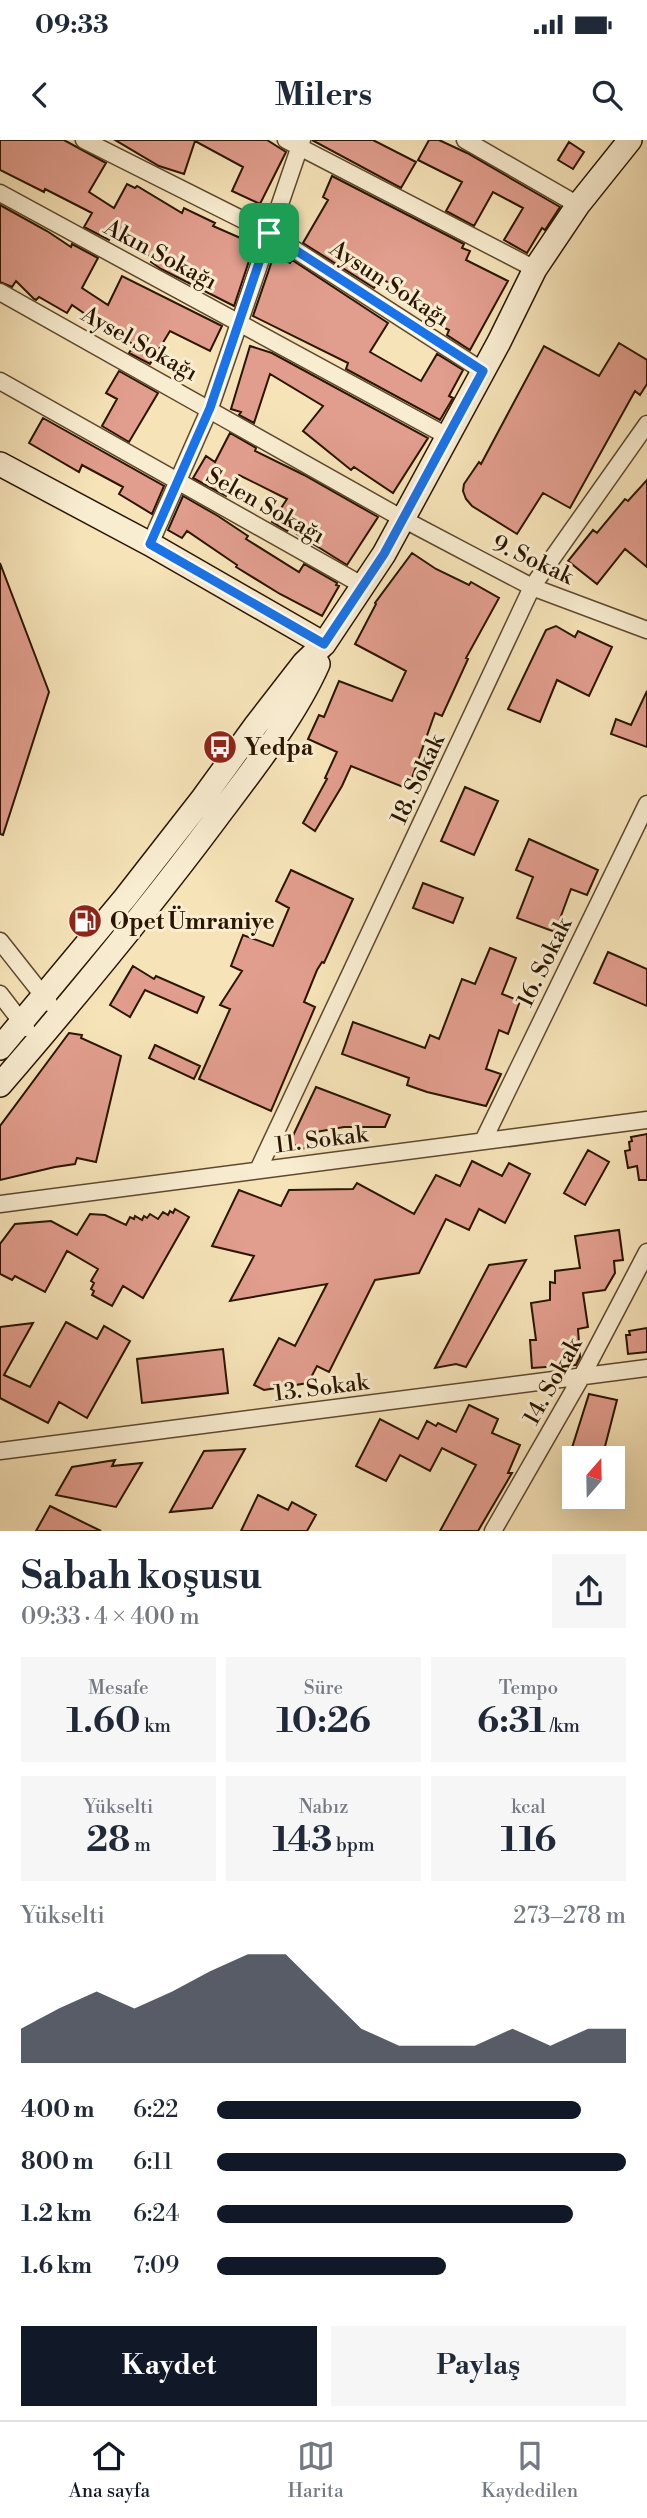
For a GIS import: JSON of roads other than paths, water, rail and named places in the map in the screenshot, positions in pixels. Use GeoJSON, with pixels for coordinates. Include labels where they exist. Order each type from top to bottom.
{"type":"FeatureCollection","features":[{"type":"Feature","properties":{"kind":"main road"},"geometry":{"type":"LineString","coordinates":[[0,1048],[203,798],[304,663],[324,644],[384,554],[535,269],[578,205],[630,140]]}},
{"type":"Feature","properties":{"kind":"main road"},"geometry":{"type":"LineString","coordinates":[[0,464],[150,544],[324,644]]}},
{"type":"Feature","properties":{"kind":"main road"},"geometry":{"type":"LineString","coordinates":[[0,1084],[61,1014],[178,869],[270,747],[317,667],[324,644]]}},
{"type":"Feature","properties":{"kind":"street","name":"Aysun Sokağı"},"geometry":{"type":"LineString","coordinates":[[84,140],[269,233],[483,371]]}},
{"type":"Feature","properties":{"kind":"street"},"geometry":{"type":"LineString","coordinates":[[465,140],[578,205]]}},
{"type":"Feature","properties":{"kind":"street"},"geometry":{"type":"LineString","coordinates":[[150,544],[210,408],[269,233],[296,142],[535,269]]}},
{"type":"Feature","properties":{"kind":"street","name":"Akın Sokağı"},"geometry":{"type":"LineString","coordinates":[[0,193],[447,436]]}},
{"type":"Feature","properties":{"kind":"street","name":"Aysel Sokağı"},"geometry":{"type":"LineString","coordinates":[[0,292],[403,519]]}},
{"type":"Feature","properties":{"kind":"street","name":"Selen Sokağı"},"geometry":{"type":"LineString","coordinates":[[0,381],[362,585]]}},
{"type":"Feature","properties":{"kind":"street","name":"18. Sokak"},"geometry":{"type":"LineString","coordinates":[[258,1170],[532,587],[647,424]]}},
{"type":"Feature","properties":{"kind":"street","name":"9. Sokak"},"geometry":{"type":"LineString","coordinates":[[403,519],[532,587],[647,630]]}},
{"type":"Feature","properties":{"kind":"street","name":"16. Sokak"},"geometry":{"type":"LineString","coordinates":[[482,1141],[647,804]]}},
{"type":"Feature","properties":{"kind":"street"},"geometry":{"type":"LineString","coordinates":[[0,941],[42,997],[61,1014]]}},
{"type":"Feature","properties":{"kind":"street"},"geometry":{"type":"LineString","coordinates":[[0,994],[38,1041]]}},
{"type":"Feature","properties":{"kind":"street","name":"11. Sokak"},"geometry":{"type":"LineString","coordinates":[[0,1204],[647,1120]]}},
{"type":"Feature","properties":{"kind":"street","name":"14. Sokak"},"geometry":{"type":"LineString","coordinates":[[493,1531],[582,1376],[647,1252]]}},
{"type":"Feature","properties":{"kind":"street","name":"13. Sokak"},"geometry":{"type":"LineString","coordinates":[[0,1451],[647,1368]]}},
{"type":"Feature","properties":{"kind":"place","name":"Yedpa"},"geometry":{"type":"Point","coordinates":[220,747]}},
{"type":"Feature","properties":{"kind":"place","name":"Opet Ümraniye"},"geometry":{"type":"Point","coordinates":[85,921]}}]}
